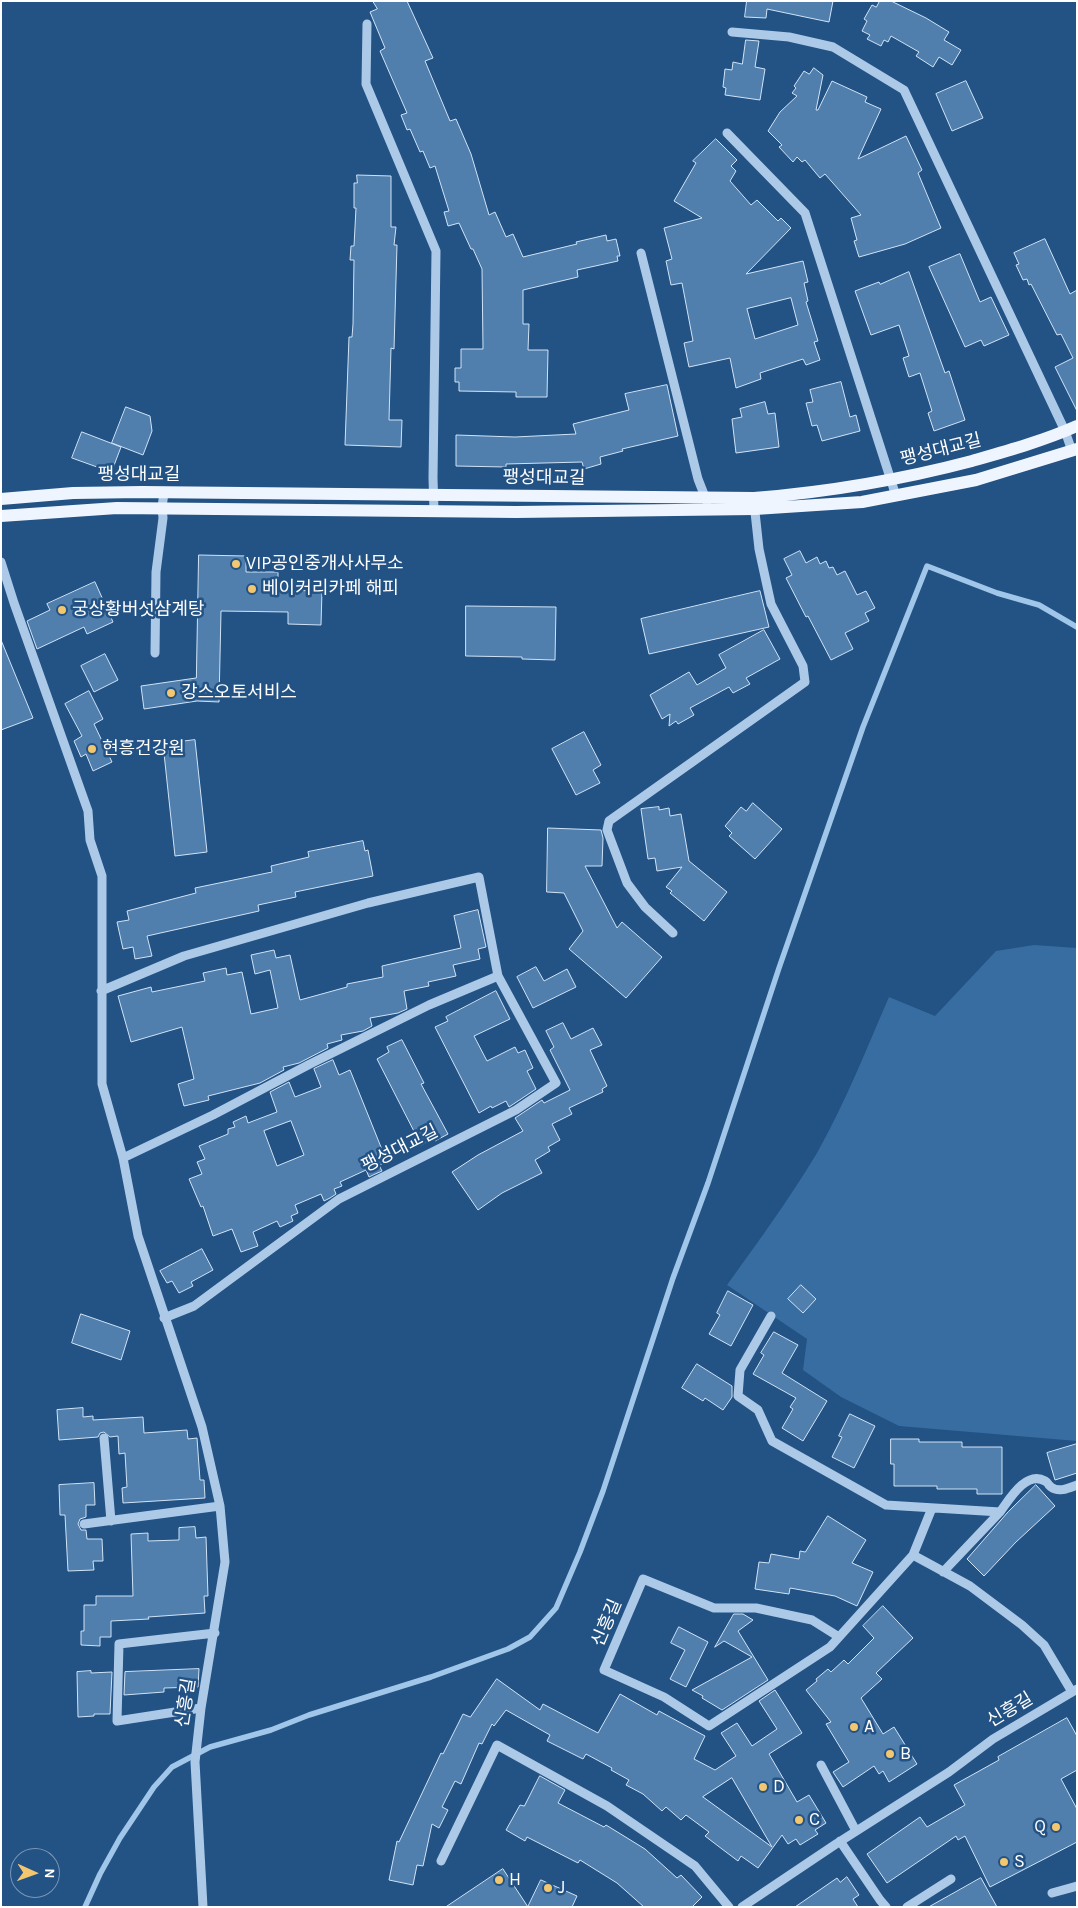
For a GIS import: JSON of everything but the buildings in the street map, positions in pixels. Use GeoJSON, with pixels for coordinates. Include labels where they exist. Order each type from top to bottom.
{"type":"FeatureCollection","features":[{"type":"Feature","properties":{"kind":"main road","name":"팽성대교길"},"geometry":{"type":"LineString","coordinates":[[1,499],[73,493],[164,493],[434,495],[754,503],[891,480],[1009,451],[1071,429]]}},
{"type":"Feature","properties":{"kind":"main road"},"geometry":{"type":"LineString","coordinates":[[754,503],[862,502],[976,480],[1074,450]]}},
{"type":"Feature","properties":{"kind":"main road"},"geometry":{"type":"LineString","coordinates":[[1,516],[117,508],[162,507],[516,512],[707,503]]}},
{"type":"Feature","properties":{"kind":"street"},"geometry":{"type":"LineString","coordinates":[[367,24],[366,84],[436,251],[434,511]]}},
{"type":"Feature","properties":{"kind":"street"},"geometry":{"type":"LineString","coordinates":[[732,32],[789,37],[833,47],[904,90],[1071,429],[1074,450]]}},
{"type":"Feature","properties":{"kind":"street"},"geometry":{"type":"LineString","coordinates":[[728,133],[805,213],[896,496]]}},
{"type":"Feature","properties":{"kind":"street"},"geometry":{"type":"LineString","coordinates":[[641,253],[698,478],[707,503]]}},
{"type":"Feature","properties":{"kind":"street"},"geometry":{"type":"LineString","coordinates":[[155,653],[156,572],[163,518],[164,493]]}},
{"type":"Feature","properties":{"kind":"street"},"geometry":{"type":"LineString","coordinates":[[673,933],[645,907],[626,883],[607,830],[609,821],[805,682],[804,666],[771,604],[760,549],[754,503]]}},
{"type":"Feature","properties":{"kind":"street"},"geometry":{"type":"LineString","coordinates":[[1,562],[88,811],[90,840],[102,876],[102,1084],[123,1158],[138,1236],[202,1427],[220,1506],[84,1524]]}},
{"type":"Feature","properties":{"kind":"street","name":"팽성대교길"},"geometry":{"type":"LineString","coordinates":[[101,991],[184,956],[368,903],[479,877],[498,976],[556,1083],[516,1110],[340,1199],[194,1306],[164,1318]]}},
{"type":"Feature","properties":{"kind":"street"},"geometry":{"type":"LineString","coordinates":[[123,1158],[213,1115],[429,1005],[498,976]]}},
{"type":"Feature","properties":{"kind":"street"},"geometry":{"type":"LineString","coordinates":[[770,1316],[740,1370],[738,1396],[758,1410],[772,1441],[886,1505],[1000,1512]]}},
{"type":"Feature","properties":{"kind":"street"},"geometry":{"type":"LineString","coordinates":[[104,1438],[110,1521]]}},
{"type":"Feature","properties":{"kind":"street"},"geometry":{"type":"LineString","coordinates":[[943,1572],[1000,1512],[1018,1488],[1030,1481],[1042,1480],[1056,1489],[1066,1489],[1077,1485]]}},
{"type":"Feature","properties":{"kind":"street","name":"신흥길"},"geometry":{"type":"LineString","coordinates":[[203,1907],[195,1762],[201,1708],[215,1633],[225,1562],[220,1506]]}},
{"type":"Feature","properties":{"kind":"street"},"geometry":{"type":"LineString","coordinates":[[913,1555],[932,1508]]}},
{"type":"Feature","properties":{"kind":"street","name":"신흥길"},"geometry":{"type":"LineString","coordinates":[[742,1907],[840,1841],[949,1772],[993,1739],[1074,1691],[1044,1645],[1022,1625],[970,1586],[913,1555],[830,1647],[709,1726],[664,1697],[604,1670],[643,1580],[714,1608],[756,1608],[812,1620],[839,1637]]}},
{"type":"Feature","properties":{"kind":"street"},"geometry":{"type":"LineString","coordinates":[[201,1708],[117,1721],[120,1644],[215,1633]]}},
{"type":"Feature","properties":{"kind":"street"},"geometry":{"type":"LineString","coordinates":[[441,1861],[497,1745],[607,1806],[695,1866],[728,1907]]}},
{"type":"Feature","properties":{"kind":"street"},"geometry":{"type":"LineString","coordinates":[[821,1765],[856,1831]]}},
{"type":"Feature","properties":{"kind":"street"},"geometry":{"type":"LineString","coordinates":[[840,1841],[886,1907]]}},
{"type":"Feature","properties":{"kind":"street"},"geometry":{"type":"LineString","coordinates":[[907,1907],[952,1879]]}},
{"type":"Feature","properties":{"kind":"street"},"geometry":{"type":"LineString","coordinates":[[1052,1893],[1077,1886]]}},
{"type":"Feature","properties":{"kind":"shaded area"},"geometry":{"type":"Polygon","coordinates":[[[1034,945],[1077,948],[1077,1441],[899,1426],[841,1397],[803,1370],[807,1339],[727,1285],[785,1203],[817,1153],[846,1096],[889,997],[935,1016],[996,951],[1034,945]]]}},
{"type":"Feature","properties":{"kind":"waterway"},"geometry":{"type":"LineString","coordinates":[[85,1907],[100,1874],[120,1838],[154,1787],[172,1767],[210,1747],[271,1730],[309,1715],[431,1677],[508,1649],[530,1637],[556,1608],[603,1491],[673,1278],[708,1183],[779,968],[863,727],[927,566],[997,593],[1039,605],[1077,627]]}},
{"type":"Feature","properties":{"kind":"place","name":"VIP공인중개사사무소"},"geometry":{"type":"Point","coordinates":[236,564]}},
{"type":"Feature","properties":{"kind":"place","name":"베이커리카페 해피"},"geometry":{"type":"Point","coordinates":[252,589]}},
{"type":"Feature","properties":{"kind":"place","name":"궁상황버섯삼계탕"},"geometry":{"type":"Point","coordinates":[62,610]}},
{"type":"Feature","properties":{"kind":"place","name":"강스오토서비스"},"geometry":{"type":"Point","coordinates":[171,693]}},
{"type":"Feature","properties":{"kind":"place","name":"현흥건강원"},"geometry":{"type":"Point","coordinates":[92,749]}},
{"type":"Feature","properties":{"kind":"place","name":"A"},"geometry":{"type":"Point","coordinates":[854,1727]}},
{"type":"Feature","properties":{"kind":"place","name":"B"},"geometry":{"type":"Point","coordinates":[890,1754]}},
{"type":"Feature","properties":{"kind":"place","name":"D"},"geometry":{"type":"Point","coordinates":[763,1787]}},
{"type":"Feature","properties":{"kind":"place","name":"C"},"geometry":{"type":"Point","coordinates":[799,1820]}},
{"type":"Feature","properties":{"kind":"place","name":"Q"},"geometry":{"type":"Point","coordinates":[1056,1827]}},
{"type":"Feature","properties":{"kind":"place","name":"S"},"geometry":{"type":"Point","coordinates":[1004,1862]}},
{"type":"Feature","properties":{"kind":"place","name":"H"},"geometry":{"type":"Point","coordinates":[499,1880]}},
{"type":"Feature","properties":{"kind":"place","name":"J"},"geometry":{"type":"Point","coordinates":[548,1888]}}]}
